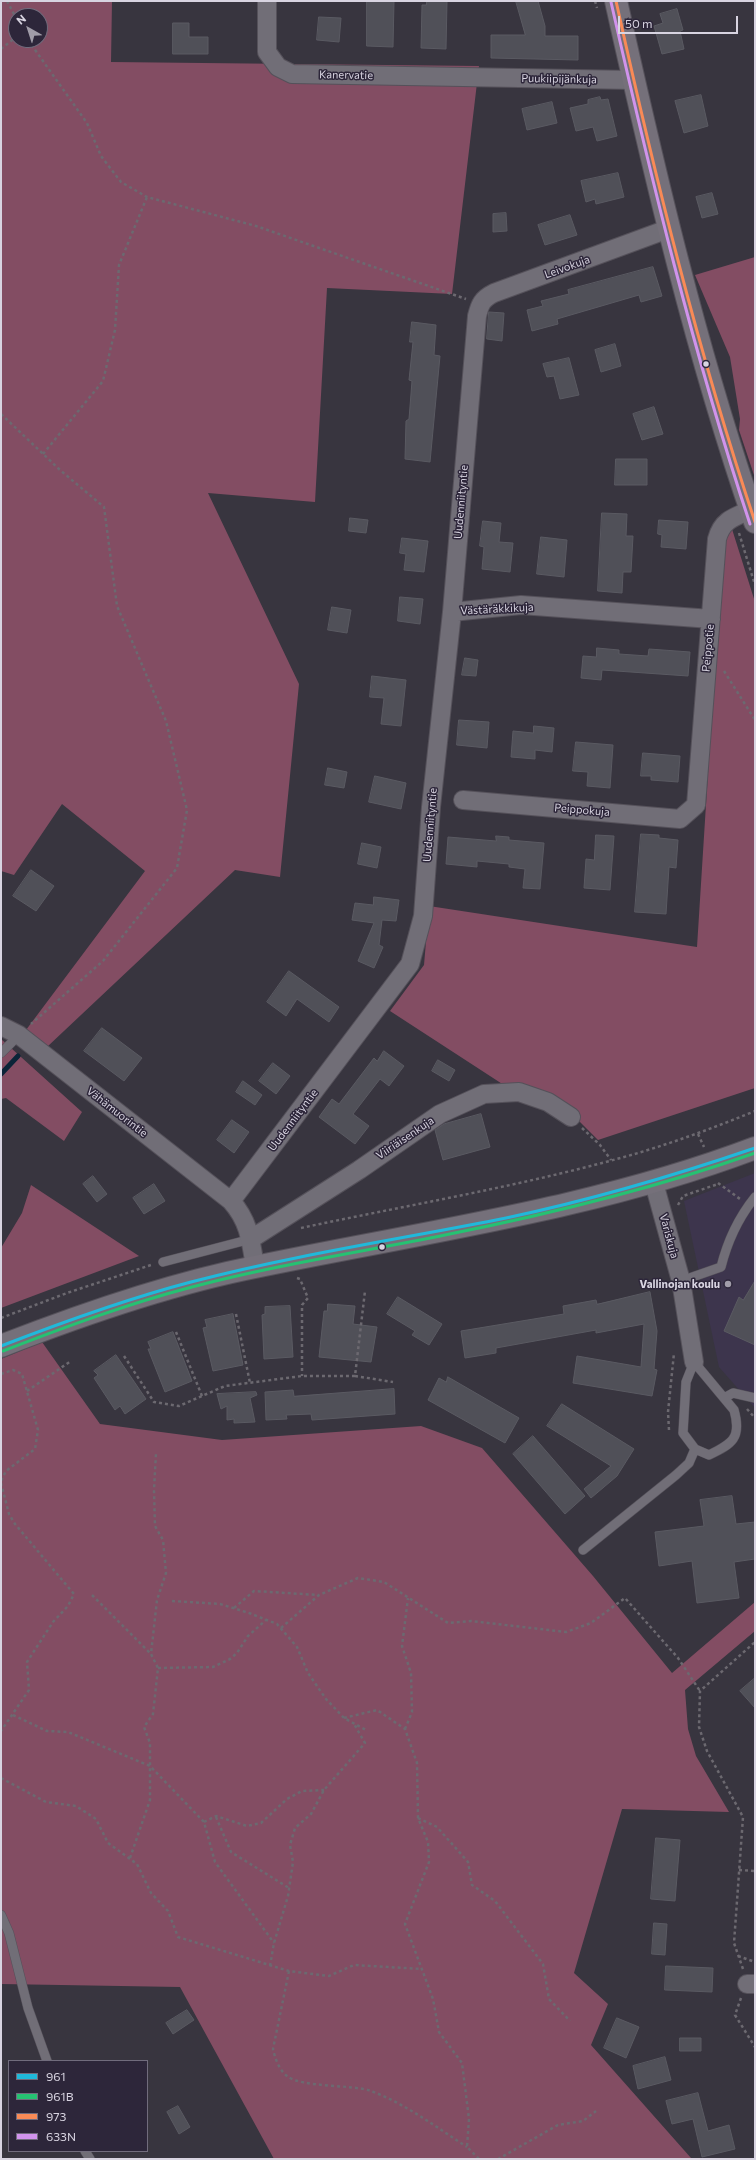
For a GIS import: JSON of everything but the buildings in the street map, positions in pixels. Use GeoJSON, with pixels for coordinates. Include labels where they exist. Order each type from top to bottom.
{"type":"FeatureCollection","features":[{"type":"Feature","properties":{"kind":"street","name":"Kanervatie"},"geometry":{"type":"LineString","coordinates":[[268,1],[267,52],[278,67],[292,74],[486,77]]}},
{"type":"Feature","properties":{"kind":"street"},"geometry":{"type":"LineString","coordinates":[[616,1],[668,229],[722,420],[753,516]]}},
{"type":"Feature","properties":{"kind":"street","name":"Puukiipijänkuja"},"geometry":{"type":"LineString","coordinates":[[486,77],[633,80]]}},
{"type":"Feature","properties":{"kind":"street","name":"Leivokuja"},"geometry":{"type":"LineString","coordinates":[[478,310],[485,297],[494,293],[668,229]]}},
{"type":"Feature","properties":{"kind":"street","name":"Uudenniityntie"},"geometry":{"type":"LineString","coordinates":[[231,1201],[410,964],[423,916],[431,807],[452,612],[478,310]]}},
{"type":"Feature","properties":{"kind":"street","name":"Peippotie"},"geometry":{"type":"LineString","coordinates":[[696,805],[717,539],[720,527],[734,516],[753,516]]}},
{"type":"Feature","properties":{"kind":"street","name":"Västäräkkikuja"},"geometry":{"type":"LineString","coordinates":[[452,612],[521,606],[710,619]]}},
{"type":"Feature","properties":{"kind":"street","name":"Peippokuja"},"geometry":{"type":"LineString","coordinates":[[463,800],[680,819],[696,805]]}},
{"type":"Feature","properties":{"kind":"street","name":"Vähämuorintie"},"geometry":{"type":"LineString","coordinates":[[1,1026],[19,1035],[231,1201]]}},
{"type":"Feature","properties":{"kind":"street","name":"Viiriäisenkuja"},"geometry":{"type":"LineString","coordinates":[[251,1239],[346,1178],[440,1114],[484,1094],[519,1092],[548,1102],[571,1117]]}},
{"type":"Feature","properties":{"kind":"street"},"geometry":{"type":"LineString","coordinates":[[1,1346],[69,1320],[158,1292],[255,1267],[566,1206],[654,1183],[711,1165],[755,1148]]}},
{"type":"Feature","properties":{"kind":"street","name":"Variskuja"},"geometry":{"type":"LineString","coordinates":[[654,1183],[666,1222],[681,1281],[694,1362]]}},
{"type":"Feature","properties":{"kind":"street"},"geometry":{"type":"LineString","coordinates":[[231,1201],[241,1212],[251,1239],[255,1267]]}},
{"type":"Feature","properties":{"kind":"lane"},"geometry":{"type":"LineString","coordinates":[[1,1052],[19,1035]]}},
{"type":"Feature","properties":{"kind":"lane"},"geometry":{"type":"LineString","coordinates":[[681,1281],[692,1279],[721,1267],[727,1245],[748,1205],[755,1197]]}},
{"type":"Feature","properties":{"kind":"lane"},"geometry":{"type":"LineString","coordinates":[[164,1262],[251,1239]]}},
{"type":"Feature","properties":{"kind":"lane"},"geometry":{"type":"LineString","coordinates":[[694,1362],[724,1398],[734,1410],[736,1419],[736,1436],[728,1446],[709,1455],[695,1449],[683,1433],[686,1382],[694,1362]]}},
{"type":"Feature","properties":{"kind":"lane"},"geometry":{"type":"LineString","coordinates":[[724,1398],[733,1393],[755,1398]]}},
{"type":"Feature","properties":{"kind":"lane"},"geometry":{"type":"LineString","coordinates":[[582,1550],[676,1475],[689,1463],[695,1449]]}},
{"type":"Feature","properties":{"kind":"lane"},"geometry":{"type":"LineString","coordinates":[[1,1915],[9,1933],[28,2008],[47,2060]]}},
{"type":"Feature","properties":{"kind":"path"},"geometry":{"type":"LineString","coordinates":[[34,48],[87,123],[100,156],[121,182],[147,197],[256,226],[478,310]]}},
{"type":"Feature","properties":{"kind":"path"},"geometry":{"type":"LineString","coordinates":[[43,454],[103,381],[115,330],[119,265],[147,197]]}},
{"type":"Feature","properties":{"kind":"path"},"geometry":{"type":"LineString","coordinates":[[1,414],[43,454],[104,507],[117,606],[166,721],[188,810],[177,868],[103,961],[19,1035]]}},
{"type":"Feature","properties":{"kind":"path"},"geometry":{"type":"LineString","coordinates":[[708,647],[755,720]]}},
{"type":"Feature","properties":{"kind":"path"},"geometry":{"type":"LineString","coordinates":[[298,1228],[508,1184],[611,1160],[698,1134],[755,1112]]}},
{"type":"Feature","properties":{"kind":"path"},"geometry":{"type":"LineString","coordinates":[[571,1117],[600,1145],[611,1160]]}},
{"type":"Feature","properties":{"kind":"path"},"geometry":{"type":"LineString","coordinates":[[666,1222],[678,1220],[678,1205],[683,1196],[718,1184],[748,1205]]}},
{"type":"Feature","properties":{"kind":"path"},"geometry":{"type":"LineString","coordinates":[[1,1318],[67,1293],[164,1262]]}},
{"type":"Feature","properties":{"kind":"path"},"geometry":{"type":"LineString","coordinates":[[355,1376],[365,1291]]}},
{"type":"Feature","properties":{"kind":"path"},"geometry":{"type":"LineString","coordinates":[[302,1376],[302,1305],[308,1298]]}},
{"type":"Feature","properties":{"kind":"path"},"geometry":{"type":"LineString","coordinates":[[236,1314],[250,1383]]}},
{"type":"Feature","properties":{"kind":"path"},"geometry":{"type":"LineString","coordinates":[[176,1332],[202,1396]]}},
{"type":"Feature","properties":{"kind":"path"},"geometry":{"type":"LineString","coordinates":[[674,1352],[668,1412],[670,1432],[683,1433]]}},
{"type":"Feature","properties":{"kind":"path"},"geometry":{"type":"LineString","coordinates":[[124,1356],[154,1402],[179,1406],[225,1386],[302,1376],[355,1376],[393,1382]]}},
{"type":"Feature","properties":{"kind":"path"},"geometry":{"type":"LineString","coordinates":[[27,1391],[71,1361]]}},
{"type":"Feature","properties":{"kind":"path"},"geometry":{"type":"LineString","coordinates":[[1,1374],[13,1370],[22,1374],[38,1430],[35,1449],[6,1472],[1,1482],[9,1514],[74,1594],[68,1606],[53,1622],[27,1662],[29,1690],[1,1731]]}},
{"type":"Feature","properties":{"kind":"path"},"geometry":{"type":"LineString","coordinates":[[733,1393],[755,1418]]}},
{"type":"Feature","properties":{"kind":"path"},"geometry":{"type":"LineString","coordinates":[[151,1654],[157,1600],[166,1573],[163,1540],[155,1526],[154,1490],[156,1454]]}},
{"type":"Feature","properties":{"kind":"path"},"geometry":{"type":"LineString","coordinates":[[280,1628],[319,1595],[358,1578],[384,1582],[448,1623],[471,1621],[566,1632],[591,1623],[625,1598],[678,1658],[700,1691],[700,1727],[707,1751],[743,1816],[734,1943],[738,1956],[751,1984],[735,2015],[755,2047]]}},
{"type":"Feature","properties":{"kind":"path"},"geometry":{"type":"LineString","coordinates":[[234,1608],[254,1591],[319,1595]]}},
{"type":"Feature","properties":{"kind":"path"},"geometry":{"type":"LineString","coordinates":[[92,1595],[151,1654],[158,1668],[153,1714],[144,1727],[150,1743],[150,1800],[130,1858]]}},
{"type":"Feature","properties":{"kind":"path"},"geometry":{"type":"LineString","coordinates":[[405,1730],[412,1712],[411,1673],[402,1646],[408,1598]]}},
{"type":"Feature","properties":{"kind":"path"},"geometry":{"type":"LineString","coordinates":[[172,1601],[220,1604],[277,1624],[297,1647],[308,1673],[326,1699],[344,1718],[366,1730]]}},
{"type":"Feature","properties":{"kind":"path"},"geometry":{"type":"LineString","coordinates":[[158,1668],[213,1667],[230,1659],[237,1653],[248,1636],[266,1620]]}},
{"type":"Feature","properties":{"kind":"path"},"geometry":{"type":"LineString","coordinates":[[700,1691],[755,1642]]}},
{"type":"Feature","properties":{"kind":"path"},"geometry":{"type":"LineString","coordinates":[[344,1718],[377,1710],[405,1730],[417,1763],[418,1818],[428,1842],[429,1862],[405,1924],[433,1999],[439,2032],[462,2063],[469,2119],[466,2147]]}},
{"type":"Feature","properties":{"kind":"path"},"geometry":{"type":"LineString","coordinates":[[13,1715],[47,1731],[68,1732],[150,1766],[204,1822],[215,1862],[274,1943]]}},
{"type":"Feature","properties":{"kind":"path"},"geometry":{"type":"LineString","coordinates":[[270,1966],[274,1943],[289,1888],[293,1862],[290,1845],[295,1828],[311,1814],[324,1790],[365,1743],[354,1724]]}},
{"type":"Feature","properties":{"kind":"path"},"geometry":{"type":"LineString","coordinates":[[1,1778],[46,1802],[76,1806],[96,1820],[108,1843],[137,1864],[152,1893],[168,1911],[178,1937],[289,1971],[329,1976],[354,1965],[422,1969]]}},
{"type":"Feature","properties":{"kind":"path"},"geometry":{"type":"LineString","coordinates":[[204,1822],[216,1816],[247,1826],[261,1823],[287,1799],[302,1791],[324,1790]]}},
{"type":"Feature","properties":{"kind":"path"},"geometry":{"type":"LineString","coordinates":[[216,1816],[231,1852],[289,1888]]}},
{"type":"Feature","properties":{"kind":"path"},"geometry":{"type":"LineString","coordinates":[[418,1818],[437,1827],[468,1862],[472,1885],[495,1901],[543,1964],[549,1998],[570,2021]]}},
{"type":"Feature","properties":{"kind":"path"},"geometry":{"type":"LineString","coordinates":[[739,1870],[755,1871]]}},
{"type":"Feature","properties":{"kind":"path"},"geometry":{"type":"LineString","coordinates":[[738,1956],[755,1962]]}},
{"type":"Feature","properties":{"kind":"path"},"geometry":{"type":"LineString","coordinates":[[289,1971],[273,2049],[276,2061],[287,2076],[305,2082],[370,2091],[400,2104],[466,2147],[479,2159]]}},
{"type":"Feature","properties":{"kind":"path"},"geometry":{"type":"LineString","coordinates":[[498,2159],[558,2125],[583,2121],[596,2111]]}},
{"type":"Feature","properties":{"kind":"shaded area"},"geometry":{"type":"Polygon","coordinates":[[[1,1],[112,1],[111,62],[479,66],[452,294],[327,288],[315,502],[208,493],[299,684],[280,877],[235,870],[47,1047],[26,1030],[145,871],[62,804],[14,875],[1,871],[1,1]]]}},
{"type":"Feature","properties":{"kind":"shaded area"},"geometry":{"type":"Polygon","coordinates":[[[755,257],[755,478],[739,430],[740,419],[730,357],[695,275],[755,257]]]}},
{"type":"Feature","properties":{"kind":"shaded area"},"geometry":{"type":"Polygon","coordinates":[[[732,529],[755,602],[755,1088],[598,1140],[573,1115],[510,1089],[390,1011],[424,965],[429,906],[697,947],[723,535],[732,529]]]}},
{"type":"Feature","properties":{"kind":"shaded area"},"geometry":{"type":"Polygon","coordinates":[[[1,1039],[82,1112],[64,1141],[6,1098],[1,1099],[1,1039]]]}},
{"type":"Feature","properties":{"kind":"shaded area","name":"Vallinojan koulu"},"geometry":{"type":"Polygon","coordinates":[[[755,1173],[755,1408],[719,1367],[684,1201],[755,1173]]]}},
{"type":"Feature","properties":{"kind":"shaded area"},"geometry":{"type":"Polygon","coordinates":[[[31,1185],[139,1256],[1,1308],[1,1248],[22,1213],[31,1185]]]}},
{"type":"Feature","properties":{"kind":"shaded area"},"geometry":{"type":"Polygon","coordinates":[[[42,1342],[100,1424],[222,1440],[421,1426],[482,1448],[593,1576],[672,1673],[755,1602],[755,1631],[685,1690],[688,1729],[696,1756],[729,1812],[622,1809],[574,1973],[608,2004],[591,2045],[691,2158],[695,2159],[274,2159],[180,1987],[1,1984],[1,1359],[42,1342]]]}},
{"type":"Feature","properties":{"kind":"waterway"},"geometry":{"type":"LineString","coordinates":[[1,1074],[18,1056]]}},
{"type":"Feature","properties":{"kind":"transit line","name":"973"},"geometry":{"type":"LineString","coordinates":[[616,1],[646,133],[696,328],[734,458],[755,522]]}},
{"type":"Feature","properties":{"kind":"transit line","name":"633N"},"geometry":{"type":"LineString","coordinates":[[611,2],[674,264],[710,395],[750,524]]}},
{"type":"Feature","properties":{"kind":"transit line","name":"961"},"geometry":{"type":"LineString","coordinates":[[1,1346],[95,1311],[191,1282],[308,1255],[467,1226],[538,1211],[632,1187],[755,1148]]}},
{"type":"Feature","properties":{"kind":"transit line","name":"961B"},"geometry":{"type":"LineString","coordinates":[[3,1351],[96,1316],[192,1287],[318,1259],[445,1235],[601,1200],[678,1178],[755,1153]]}},
{"type":"Feature","properties":{"kind":"place","name":"Vallinojan koulu"},"geometry":{"type":"Point","coordinates":[728,1284]}}]}
